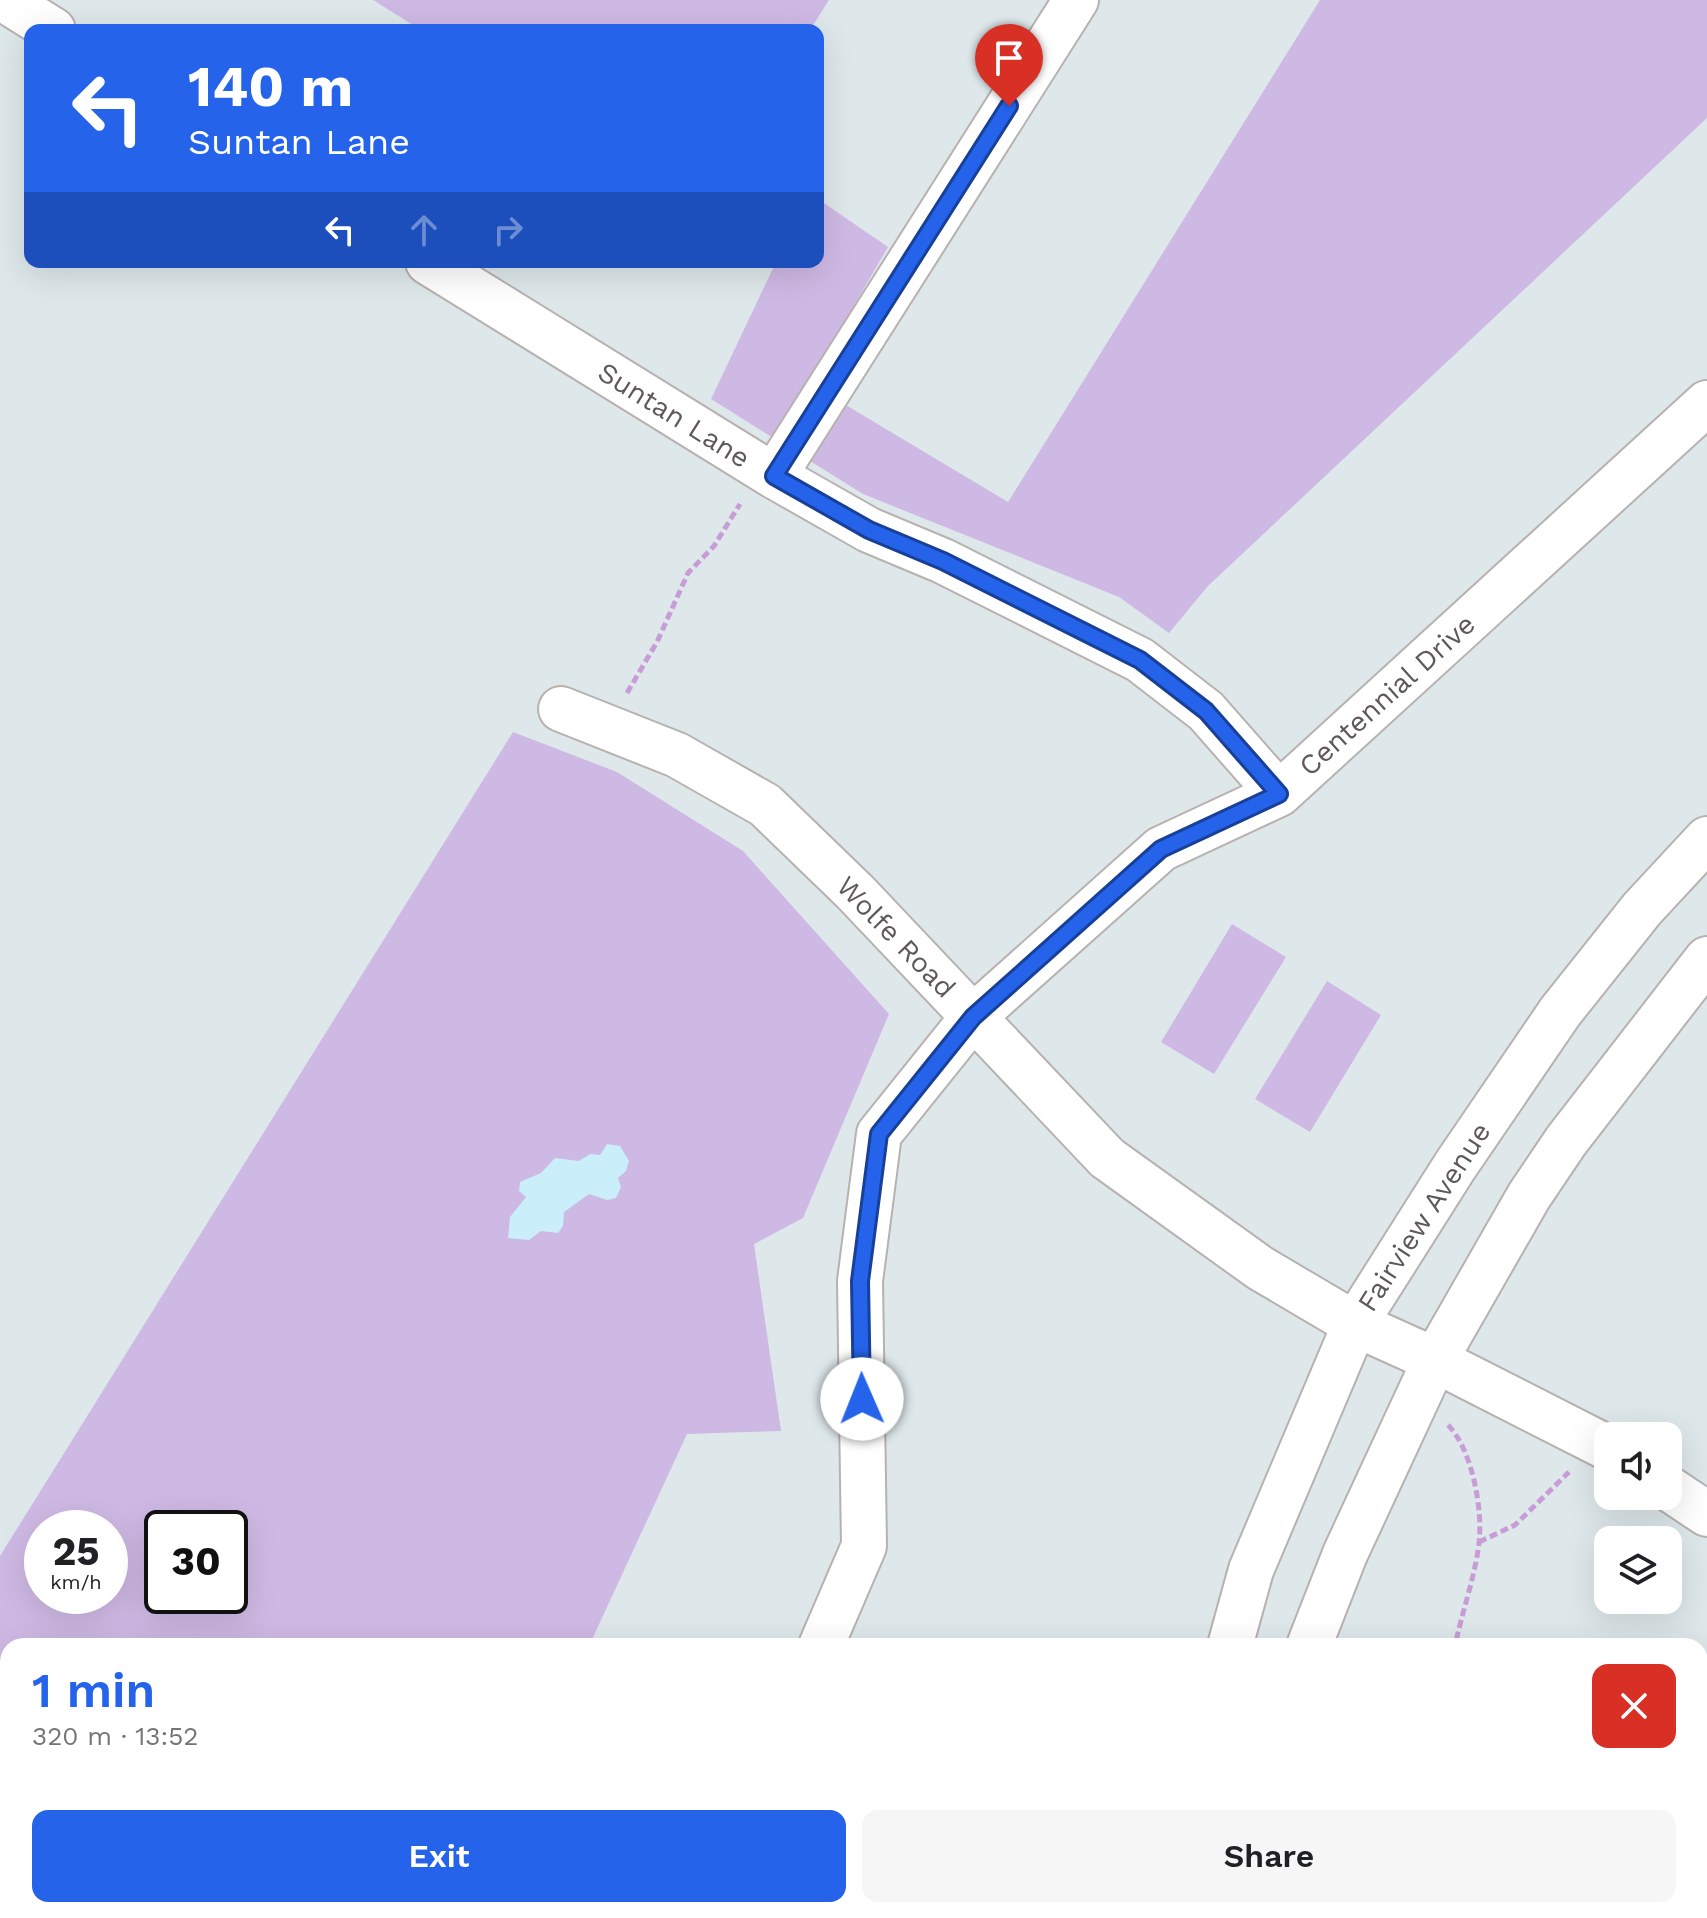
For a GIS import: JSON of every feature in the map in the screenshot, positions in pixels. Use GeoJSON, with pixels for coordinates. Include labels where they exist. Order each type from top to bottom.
{"type":"FeatureCollection","features":[{"type":"Feature","properties":{"kind":"street"},"geometry":{"type":"LineString","coordinates":[[5,0],[43,24]]}},
{"type":"Feature","properties":{"kind":"street"},"geometry":{"type":"LineString","coordinates":[[768,472],[1076,0]]}},
{"type":"Feature","properties":{"kind":"street","name":"Suntan Lane"},"geometry":{"type":"LineString","coordinates":[[438,268],[768,472],[869,530],[943,561],[1140,660],[1206,711],[1279,794]]}},
{"type":"Feature","properties":{"kind":"street","name":"Centennial Drive"},"geometry":{"type":"LineString","coordinates":[[824,1638],[864,1546],[860,1281],[879,1134],[973,1017],[1161,849],[1279,794],[1707,403]]}},
{"type":"Feature","properties":{"kind":"street","name":"Wolfe Road"},"geometry":{"type":"LineString","coordinates":[[561,709],[677,755],[765,805],[855,892],[1107,1158],[1260,1268],[1355,1324],[1427,1377],[1594,1441]]}},
{"type":"Feature","properties":{"kind":"street","name":"Fairview Avenue"},"geometry":{"type":"LineString","coordinates":[[1232,1638],[1251,1570],[1355,1324],[1560,1012],[1642,909],[1707,839]]}},
{"type":"Feature","properties":{"kind":"street"},"geometry":{"type":"LineString","coordinates":[[1312,1638],[1345,1554],[1427,1377],[1529,1196],[1566,1141],[1707,959]]}},
{"type":"Feature","properties":{"kind":"street"},"geometry":{"type":"LineString","coordinates":[[1682,1497],[1707,1514]]}},
{"type":"Feature","properties":{"kind":"path"},"geometry":{"type":"LineString","coordinates":[[611,728],[657,642],[688,573],[714,546],[768,472]]}},
{"type":"Feature","properties":{"kind":"path"},"geometry":{"type":"LineString","coordinates":[[1427,1377],[1462,1439],[1474,1486],[1479,1542],[1457,1638]]}},
{"type":"Feature","properties":{"kind":"path"},"geometry":{"type":"LineString","coordinates":[[1479,1542],[1515,1525],[1594,1452]]}},
{"type":"Feature","properties":{"kind":"shaded area"},"geometry":{"type":"Polygon","coordinates":[[[373,0],[829,0],[814,24],[411,24],[373,0]]]}},
{"type":"Feature","properties":{"kind":"shaded area"},"geometry":{"type":"Polygon","coordinates":[[[1320,0],[1707,0],[1707,118],[1208,586],[1169,633],[1119,597],[863,494],[711,399],[773,268],[824,268],[824,203],[888,247],[809,383],[1008,502],[1320,0]]]}},
{"type":"Feature","properties":{"kind":"shaded area"},"geometry":{"type":"Polygon","coordinates":[[[513,732],[617,772],[743,851],[889,1014],[803,1218],[754,1244],[781,1431],[687,1434],[593,1638],[0,1638],[0,1556],[24,1517],[24,1614],[128,1614],[128,1510],[29,1510],[513,732]]]}},
{"type":"Feature","properties":{"kind":"shaded area"},"geometry":{"type":"Polygon","coordinates":[[[1232,924],[1286,957],[1214,1074],[1161,1042],[1232,924]]]}},
{"type":"Feature","properties":{"kind":"shaded area"},"geometry":{"type":"Polygon","coordinates":[[[1327,981],[1381,1015],[1310,1132],[1255,1099],[1327,981]]]}},
{"type":"Feature","properties":{"kind":"sand"},"geometry":{"type":"Polygon","coordinates":[[[607,1144],[620,1146],[629,1161],[626,1171],[618,1178],[621,1187],[616,1198],[607,1200],[589,1194],[564,1212],[563,1226],[558,1233],[541,1231],[529,1240],[508,1238],[510,1217],[526,1197],[519,1191],[520,1182],[541,1173],[555,1158],[579,1161],[590,1154],[600,1155],[607,1144]]]}},
{"type":"Feature","properties":{"kind":"route"},"geometry":{"type":"LineString","coordinates":[[862,1399],[860,1281],[879,1134],[973,1017],[1161,849],[1279,794],[1206,711],[1140,660],[943,561],[869,530],[774,476],[1009,106]]}}]}
